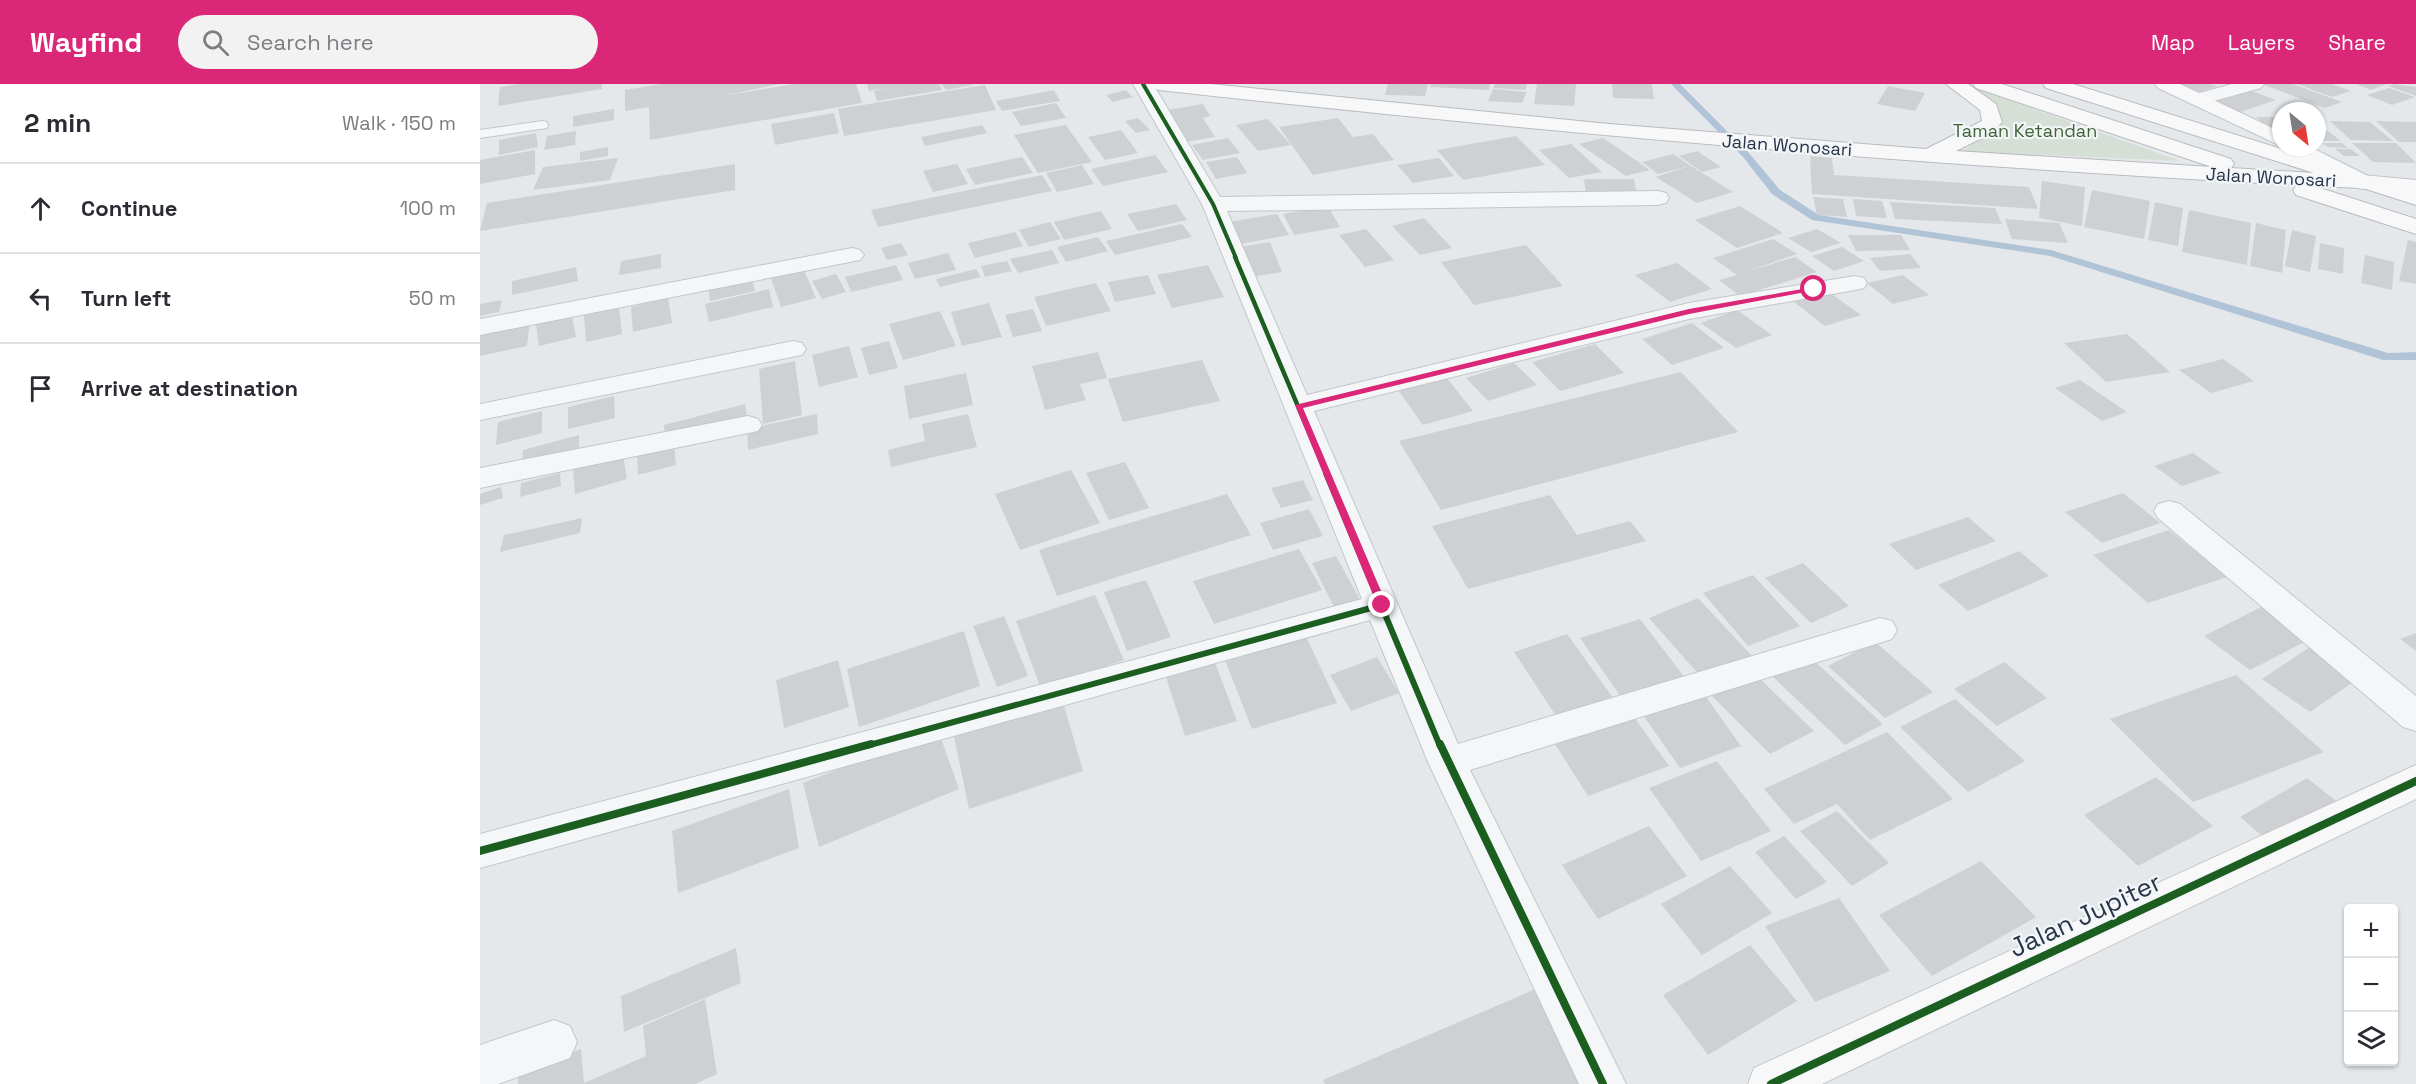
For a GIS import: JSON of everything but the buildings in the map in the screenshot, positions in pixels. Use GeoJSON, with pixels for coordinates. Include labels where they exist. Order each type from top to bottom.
{"type":"FeatureCollection","features":[{"type":"Feature","properties":{"kind":"main road","name":"Jalan Wonosari"},"geometry":{"type":"LineString","coordinates":[[1159,84],[1409,112],[1676,137],[1930,156],[2416,187]]}},
{"type":"Feature","properties":{"kind":"main road"},"geometry":{"type":"LineString","coordinates":[[1930,156],[1985,129],[1992,122],[1989,108],[1956,84]]}},
{"type":"Feature","properties":{"kind":"main road"},"geometry":{"type":"LineString","coordinates":[[1983,84],[2416,227]]}},
{"type":"Feature","properties":{"kind":"main road"},"geometry":{"type":"LineString","coordinates":[[2053,84],[2416,198]]}},
{"type":"Feature","properties":{"kind":"main road"},"geometry":{"type":"LineString","coordinates":[[2165,84],[2272,136]]}},
{"type":"Feature","properties":{"kind":"main road"},"geometry":{"type":"LineString","coordinates":[[2311,156],[2362,182]]}},
{"type":"Feature","properties":{"kind":"main road","name":"Jalan Jupiter"},"geometry":{"type":"LineString","coordinates":[[1771,1084],[2416,781]]}},
{"type":"Feature","properties":{"kind":"street"},"geometry":{"type":"LineString","coordinates":[[1143,84],[1213,204],[1447,762],[1603,1084]]}},
{"type":"Feature","properties":{"kind":"street"},"geometry":{"type":"LineString","coordinates":[[2199,99],[2254,84]]}},
{"type":"Feature","properties":{"kind":"street"},"geometry":{"type":"LineString","coordinates":[[1213,204],[1658,198]]}},
{"type":"Feature","properties":{"kind":"street"},"geometry":{"type":"LineString","coordinates":[[480,327],[852,255]]}},
{"type":"Feature","properties":{"kind":"street"},"geometry":{"type":"LineString","coordinates":[[1298,406],[1689,311],[1856,283]]}},
{"type":"Feature","properties":{"kind":"street"},"geometry":{"type":"LineString","coordinates":[[480,412],[793,349]]}},
{"type":"Feature","properties":{"kind":"street"},"geometry":{"type":"LineString","coordinates":[[480,478],[748,425]]}},
{"type":"Feature","properties":{"kind":"street"},"geometry":{"type":"LineString","coordinates":[[2169,511],[2416,717]]}},
{"type":"Feature","properties":{"kind":"street"},"geometry":{"type":"LineString","coordinates":[[480,850],[1382,605]]}},
{"type":"Feature","properties":{"kind":"street"},"geometry":{"type":"LineString","coordinates":[[1447,762],[1880,630]]}},
{"type":"Feature","properties":{"kind":"street"},"geometry":{"type":"LineString","coordinates":[[480,1068],[554,1042]]}},
{"type":"Feature","properties":{"kind":"lane"},"geometry":{"type":"LineString","coordinates":[[480,134],[543,124]]}},
{"type":"Feature","properties":{"kind":"green space","name":"Taman Ketandan"},"geometry":{"type":"Polygon","coordinates":[[[1975,88],[2180,161],[1963,151],[1990,132],[1990,102],[1975,88]]]}},
{"type":"Feature","properties":{"kind":"waterway"},"geometry":{"type":"LineString","coordinates":[[1675,84],[1746,155],[1776,192],[1816,218],[2051,253],[2387,357],[2416,356]]}},
{"type":"Feature","properties":{"kind":"cycle path"},"geometry":{"type":"LineString","coordinates":[[1143,84],[1213,204],[1447,762],[1603,1084]]}},
{"type":"Feature","properties":{"kind":"cycle path"},"geometry":{"type":"LineString","coordinates":[[480,851],[1382,605]]}},
{"type":"Feature","properties":{"kind":"cycle path"},"geometry":{"type":"LineString","coordinates":[[1771,1084],[2416,781]]}},
{"type":"Feature","properties":{"kind":"route"},"geometry":{"type":"LineString","coordinates":[[1382,605],[1298,406],[1689,311],[1814,289]]}}]}
